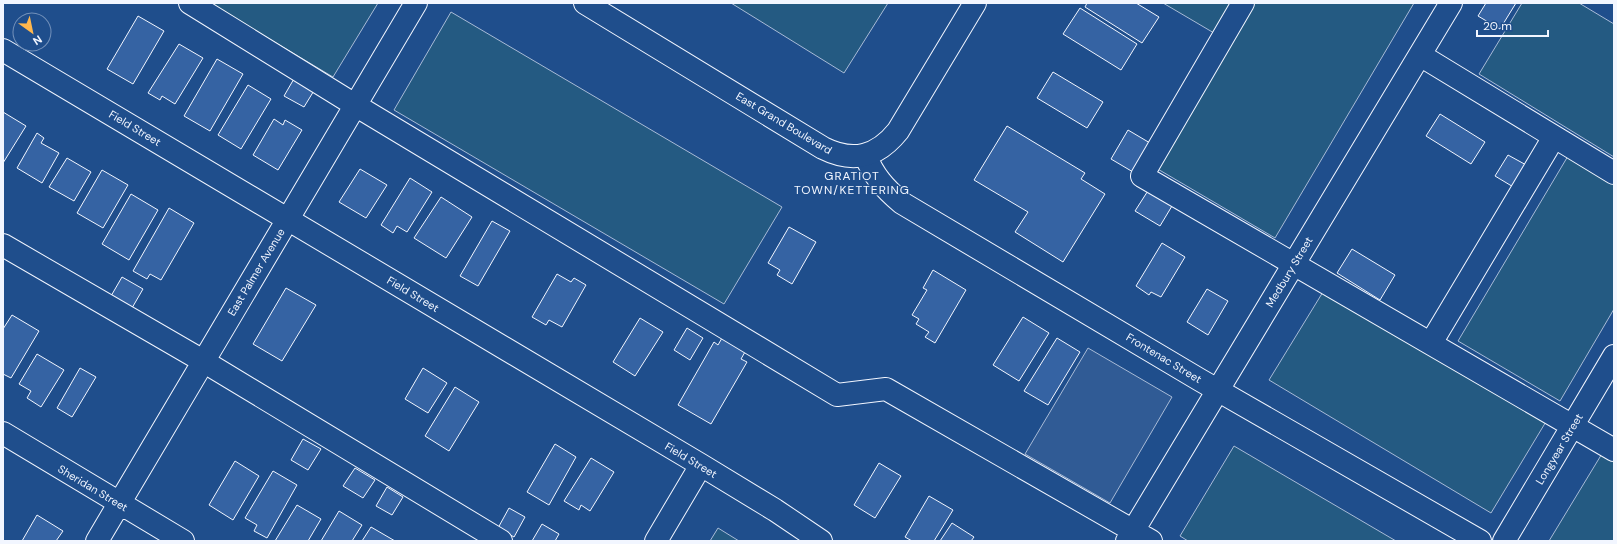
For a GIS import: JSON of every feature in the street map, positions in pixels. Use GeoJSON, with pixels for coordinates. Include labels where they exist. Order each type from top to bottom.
{"type":"FeatureCollection","features":[{"type":"Feature","properties":{"kind":"street"},"geometry":{"type":"LineString","coordinates":[[190,3],[355,105],[837,395],[886,389],[1137,537]]}},
{"type":"Feature","properties":{"kind":"street","name":"East Palmer Avenue"},"geometry":{"type":"LineString","coordinates":[[96,541],[416,3]]}},
{"type":"Feature","properties":{"kind":"street","name":"East Grand Boulevard"},"geometry":{"type":"LineString","coordinates":[[585,3],[823,148],[835,154],[846,156],[871,153],[884,145],[898,131],[975,3]]}},
{"type":"Feature","properties":{"kind":"street"},"geometry":{"type":"LineString","coordinates":[[1243,3],[1142,176],[1614,450]]}},
{"type":"Feature","properties":{"kind":"street","name":"Medbury Street"},"geometry":{"type":"LineString","coordinates":[[1137,537],[1218,390],[1451,3]]}},
{"type":"Feature","properties":{"kind":"street","name":"Field Street"},"geometry":{"type":"LineString","coordinates":[[3,50],[701,465],[775,510],[821,541]]}},
{"type":"Feature","properties":{"kind":"street"},"geometry":{"type":"LineString","coordinates":[[1420,55],[1614,173]]}},
{"type":"Feature","properties":{"kind":"street"},"geometry":{"type":"LineString","coordinates":[[1431,343],[1554,136]]}},
{"type":"Feature","properties":{"kind":"street","name":"Frontenac Street"},"geometry":{"type":"LineString","coordinates":[[864,155],[881,184],[902,203],[1218,390],[1480,541]]}},
{"type":"Feature","properties":{"kind":"street"},"geometry":{"type":"LineString","coordinates":[[3,245],[203,361],[501,541]]}},
{"type":"Feature","properties":{"kind":"street","name":"Longyear Street"},"geometry":{"type":"LineString","coordinates":[[1504,541],[1614,356]]}},
{"type":"Feature","properties":{"kind":"street","name":"Sheridan Street"},"geometry":{"type":"LineString","coordinates":[[3,433],[119,504],[183,541]]}},
{"type":"Feature","properties":{"kind":"street"},"geometry":{"type":"LineString","coordinates":[[656,541],[701,465]]}},
{"type":"Feature","properties":{"kind":"shaded area"},"geometry":{"type":"Polygon","coordinates":[[[209,3],[378,3],[333,77],[209,3]]]}},
{"type":"Feature","properties":{"kind":"shaded area"},"geometry":{"type":"Polygon","coordinates":[[[731,3],[888,3],[844,73],[731,3]]]}},
{"type":"Feature","properties":{"kind":"shaded area"},"geometry":{"type":"Polygon","coordinates":[[[1163,3],[1232,3],[1214,33],[1163,3]]]}},
{"type":"Feature","properties":{"kind":"shaded area"},"geometry":{"type":"Polygon","coordinates":[[[1253,3],[1414,3],[1275,238],[1156,168],[1253,3]]]}},
{"type":"Feature","properties":{"kind":"shaded area"},"geometry":{"type":"Polygon","coordinates":[[[1522,3],[1579,3],[1614,24],[1614,157],[1479,74],[1522,3]]]}},
{"type":"Feature","properties":{"kind":"shaded area"},"geometry":{"type":"Polygon","coordinates":[[[451,12],[782,207],[724,304],[394,110],[451,12]]]}},
{"type":"Feature","properties":{"kind":"shaded area"},"geometry":{"type":"Polygon","coordinates":[[[1568,156],[1614,183],[1614,309],[1560,401],[1458,341],[1568,156]]]}},
{"type":"Feature","properties":{"kind":"shaded area"},"geometry":{"type":"Polygon","coordinates":[[[1326,287],[1547,420],[1491,513],[1269,380],[1326,287]]]}},
{"type":"Feature","properties":{"kind":"shaded area"},"geometry":{"type":"Polygon","coordinates":[[[1088,348],[1172,397],[1110,503],[1025,454],[1088,348]]]}},
{"type":"Feature","properties":{"kind":"shaded area"},"geometry":{"type":"Polygon","coordinates":[[[1234,446],[1396,541],[1188,541],[1180,536],[1234,446]]]}},
{"type":"Feature","properties":{"kind":"shaded area"},"geometry":{"type":"Polygon","coordinates":[[[1603,452],[1614,459],[1614,541],[1549,541],[1603,452]]]}},
{"type":"Feature","properties":{"kind":"shaded area"},"geometry":{"type":"Polygon","coordinates":[[[718,528],[739,541],[710,541],[718,528]]]}},
{"type":"Feature","properties":{"kind":"building"},"geometry":{"type":"Polygon","coordinates":[[[1087,3],[1136,3],[1159,17],[1142,43],[1085,7],[1087,3]]]}},
{"type":"Feature","properties":{"kind":"building"},"geometry":{"type":"Polygon","coordinates":[[[1486,3],[1516,3],[1500,29],[1478,16],[1486,3]]]}},
{"type":"Feature","properties":{"kind":"building"},"geometry":{"type":"Polygon","coordinates":[[[1080,8],[1137,44],[1121,70],[1063,34],[1080,8]]]}},
{"type":"Feature","properties":{"kind":"building"},"geometry":{"type":"Polygon","coordinates":[[[138,16],[164,31],[133,84],[107,69],[138,16]]]}},
{"type":"Feature","properties":{"kind":"building"},"geometry":{"type":"Polygon","coordinates":[[[179,44],[203,58],[175,104],[162,96],[160,100],[148,93],[179,44]]]}},
{"type":"Feature","properties":{"kind":"building"},"geometry":{"type":"Polygon","coordinates":[[[217,59],[243,74],[210,131],[184,116],[217,59]]]}},
{"type":"Feature","properties":{"kind":"building"},"geometry":{"type":"Polygon","coordinates":[[[1053,72],[1103,102],[1087,128],[1037,98],[1053,72]]]}},
{"type":"Feature","properties":{"kind":"building"},"geometry":{"type":"Polygon","coordinates":[[[295,77],[315,89],[304,107],[284,96],[295,77]]]}},
{"type":"Feature","properties":{"kind":"building"},"geometry":{"type":"Polygon","coordinates":[[[248,85],[271,99],[241,149],[218,135],[248,85]]]}},
{"type":"Feature","properties":{"kind":"building"},"geometry":{"type":"Polygon","coordinates":[[[3,112],[26,126],[3,163],[3,112]]]}},
{"type":"Feature","properties":{"kind":"building"},"geometry":{"type":"Polygon","coordinates":[[[1440,114],[1485,142],[1471,164],[1426,136],[1440,114]]]}},
{"type":"Feature","properties":{"kind":"building"},"geometry":{"type":"Polygon","coordinates":[[[274,119],[283,125],[285,120],[302,130],[278,170],[253,155],[274,119]]]}},
{"type":"Feature","properties":{"kind":"building"},"geometry":{"type":"Polygon","coordinates":[[[1007,126],[1085,173],[1081,179],[1105,194],[1063,262],[1015,232],[1028,212],[974,180],[1007,126]]]}},
{"type":"Feature","properties":{"kind":"building"},"geometry":{"type":"Polygon","coordinates":[[[1128,130],[1150,143],[1133,172],[1111,159],[1128,130]]]}},
{"type":"Feature","properties":{"kind":"building"},"geometry":{"type":"Polygon","coordinates":[[[37,133],[44,138],[41,143],[59,153],[42,183],[17,168],[37,133]]]}},
{"type":"Feature","properties":{"kind":"building"},"geometry":{"type":"Polygon","coordinates":[[[1508,155],[1528,166],[1515,188],[1495,176],[1508,155]]]}},
{"type":"Feature","properties":{"kind":"building"},"geometry":{"type":"Polygon","coordinates":[[[67,158],[91,172],[74,201],[49,187],[67,158]]]}},
{"type":"Feature","properties":{"kind":"building"},"geometry":{"type":"Polygon","coordinates":[[[360,169],[387,185],[366,218],[339,202],[360,169]]]}},
{"type":"Feature","properties":{"kind":"building"},"geometry":{"type":"Polygon","coordinates":[[[102,170],[128,185],[103,228],[77,213],[102,170]]]}},
{"type":"Feature","properties":{"kind":"building"},"geometry":{"type":"Polygon","coordinates":[[[410,178],[432,192],[407,232],[397,226],[393,233],[381,225],[410,178]]]}},
{"type":"Feature","properties":{"kind":"building"},"geometry":{"type":"Polygon","coordinates":[[[1151,186],[1175,201],[1160,226],[1135,211],[1151,186]]]}},
{"type":"Feature","properties":{"kind":"building"},"geometry":{"type":"Polygon","coordinates":[[[131,194],[158,210],[129,260],[102,244],[131,194]]]}},
{"type":"Feature","properties":{"kind":"building"},"geometry":{"type":"Polygon","coordinates":[[[441,197],[472,217],[446,258],[414,238],[441,197]]]}},
{"type":"Feature","properties":{"kind":"building"},"geometry":{"type":"Polygon","coordinates":[[[169,208],[194,223],[161,280],[150,274],[147,279],[133,271],[169,208]]]}},
{"type":"Feature","properties":{"kind":"building"},"geometry":{"type":"Polygon","coordinates":[[[492,221],[510,231],[478,286],[460,276],[492,221]]]}},
{"type":"Feature","properties":{"kind":"building"},"geometry":{"type":"Polygon","coordinates":[[[789,227],[816,242],[792,284],[777,275],[780,270],[768,263],[789,227]]]}},
{"type":"Feature","properties":{"kind":"building"},"geometry":{"type":"Polygon","coordinates":[[[1162,243],[1185,257],[1161,297],[1151,292],[1149,295],[1136,286],[1162,243]]]}},
{"type":"Feature","properties":{"kind":"building"},"geometry":{"type":"Polygon","coordinates":[[[1352,249],[1395,275],[1380,300],[1337,273],[1352,249]]]}},
{"type":"Feature","properties":{"kind":"building"},"geometry":{"type":"Polygon","coordinates":[[[933,270],[966,290],[935,343],[925,337],[929,332],[916,324],[919,319],[912,315],[927,290],[923,288],[933,270]]]}},
{"type":"Feature","properties":{"kind":"building"},"geometry":{"type":"Polygon","coordinates":[[[557,274],[571,282],[574,278],[586,285],[562,327],[549,320],[546,325],[532,317],[557,274]]]}},
{"type":"Feature","properties":{"kind":"building"},"geometry":{"type":"Polygon","coordinates":[[[122,277],[143,289],[132,308],[111,296],[122,277]]]}},
{"type":"Feature","properties":{"kind":"building"},"geometry":{"type":"Polygon","coordinates":[[[286,288],[316,305],[282,361],[253,344],[286,288]]]}},
{"type":"Feature","properties":{"kind":"building"},"geometry":{"type":"Polygon","coordinates":[[[1207,289],[1228,301],[1208,335],[1187,322],[1207,289]]]}},
{"type":"Feature","properties":{"kind":"building"},"geometry":{"type":"Polygon","coordinates":[[[12,315],[39,331],[11,378],[3,374],[3,329],[12,315]]]}},
{"type":"Feature","properties":{"kind":"building"},"geometry":{"type":"Polygon","coordinates":[[[1023,317],[1049,333],[1019,381],[993,365],[1023,317]]]}},
{"type":"Feature","properties":{"kind":"building"},"geometry":{"type":"Polygon","coordinates":[[[640,318],[663,332],[635,376],[613,362],[640,318]]]}},
{"type":"Feature","properties":{"kind":"building"},"geometry":{"type":"Polygon","coordinates":[[[687,328],[703,338],[690,360],[674,350],[687,328]]]}},
{"type":"Feature","properties":{"kind":"building"},"geometry":{"type":"Polygon","coordinates":[[[722,338],[745,352],[741,359],[747,362],[711,424],[678,405],[714,342],[718,345],[722,338]]]}},
{"type":"Feature","properties":{"kind":"building"},"geometry":{"type":"Polygon","coordinates":[[[1057,338],[1080,352],[1048,405],[1024,391],[1057,338]]]}},
{"type":"Feature","properties":{"kind":"building"},"geometry":{"type":"Polygon","coordinates":[[[37,354],[64,370],[41,407],[27,398],[31,391],[19,384],[37,354]]]}},
{"type":"Feature","properties":{"kind":"building"},"geometry":{"type":"Polygon","coordinates":[[[80,368],[96,377],[72,417],[57,408],[80,368]]]}},
{"type":"Feature","properties":{"kind":"building"},"geometry":{"type":"Polygon","coordinates":[[[423,368],[447,383],[428,413],[405,399],[423,368]]]}},
{"type":"Feature","properties":{"kind":"building"},"geometry":{"type":"Polygon","coordinates":[[[455,387],[479,402],[449,451],[425,436],[455,387]]]}},
{"type":"Feature","properties":{"kind":"building"},"geometry":{"type":"Polygon","coordinates":[[[303,439],[321,449],[308,470],[291,460],[303,439]]]}},
{"type":"Feature","properties":{"kind":"building"},"geometry":{"type":"Polygon","coordinates":[[[555,444],[576,457],[549,505],[527,492],[555,444]]]}},
{"type":"Feature","properties":{"kind":"building"},"geometry":{"type":"Polygon","coordinates":[[[591,458],[614,472],[590,511],[581,505],[579,510],[564,501],[591,458]]]}},
{"type":"Feature","properties":{"kind":"building"},"geometry":{"type":"Polygon","coordinates":[[[235,461],[259,476],[233,520],[209,505],[235,461]]]}},
{"type":"Feature","properties":{"kind":"building"},"geometry":{"type":"Polygon","coordinates":[[[879,463],[901,476],[875,518],[854,505],[879,463]]]}},
{"type":"Feature","properties":{"kind":"building"},"geometry":{"type":"Polygon","coordinates":[[[355,468],[375,480],[363,498],[343,486],[355,468]]]}},
{"type":"Feature","properties":{"kind":"building"},"geometry":{"type":"Polygon","coordinates":[[[273,471],[297,485],[267,538],[254,531],[257,525],[245,518],[273,471]]]}},
{"type":"Feature","properties":{"kind":"building"},"geometry":{"type":"Polygon","coordinates":[[[387,487],[403,497],[392,515],[376,506],[387,487]]]}},
{"type":"Feature","properties":{"kind":"building"},"geometry":{"type":"Polygon","coordinates":[[[929,496],[953,510],[934,541],[912,541],[905,537],[929,496]]]}},
{"type":"Feature","properties":{"kind":"building"},"geometry":{"type":"Polygon","coordinates":[[[297,505],[321,519],[308,541],[275,541],[297,505]]]}},
{"type":"Feature","properties":{"kind":"building"},"geometry":{"type":"Polygon","coordinates":[[[509,508],[525,517],[514,537],[498,528],[509,508]]]}},
{"type":"Feature","properties":{"kind":"building"},"geometry":{"type":"Polygon","coordinates":[[[339,511],[362,525],[352,541],[321,541],[339,511]]]}},
{"type":"Feature","properties":{"kind":"building"},"geometry":{"type":"Polygon","coordinates":[[[37,515],[63,531],[56,541],[22,541],[37,515]]]}},
{"type":"Feature","properties":{"kind":"building"},"geometry":{"type":"Polygon","coordinates":[[[952,523],[974,537],[971,541],[940,541],[952,523]]]}},
{"type":"Feature","properties":{"kind":"building"},"geometry":{"type":"Polygon","coordinates":[[[542,524],[559,534],[555,541],[532,541],[542,524]]]}},
{"type":"Feature","properties":{"kind":"building"},"geometry":{"type":"Polygon","coordinates":[[[371,527],[395,541],[362,541],[371,527]]]}},
{"type":"Feature","properties":{"kind":"district","name":"GRATIOT TOWN/KETTERING"},"geometry":{"type":"Point","coordinates":[852,183]}}]}
